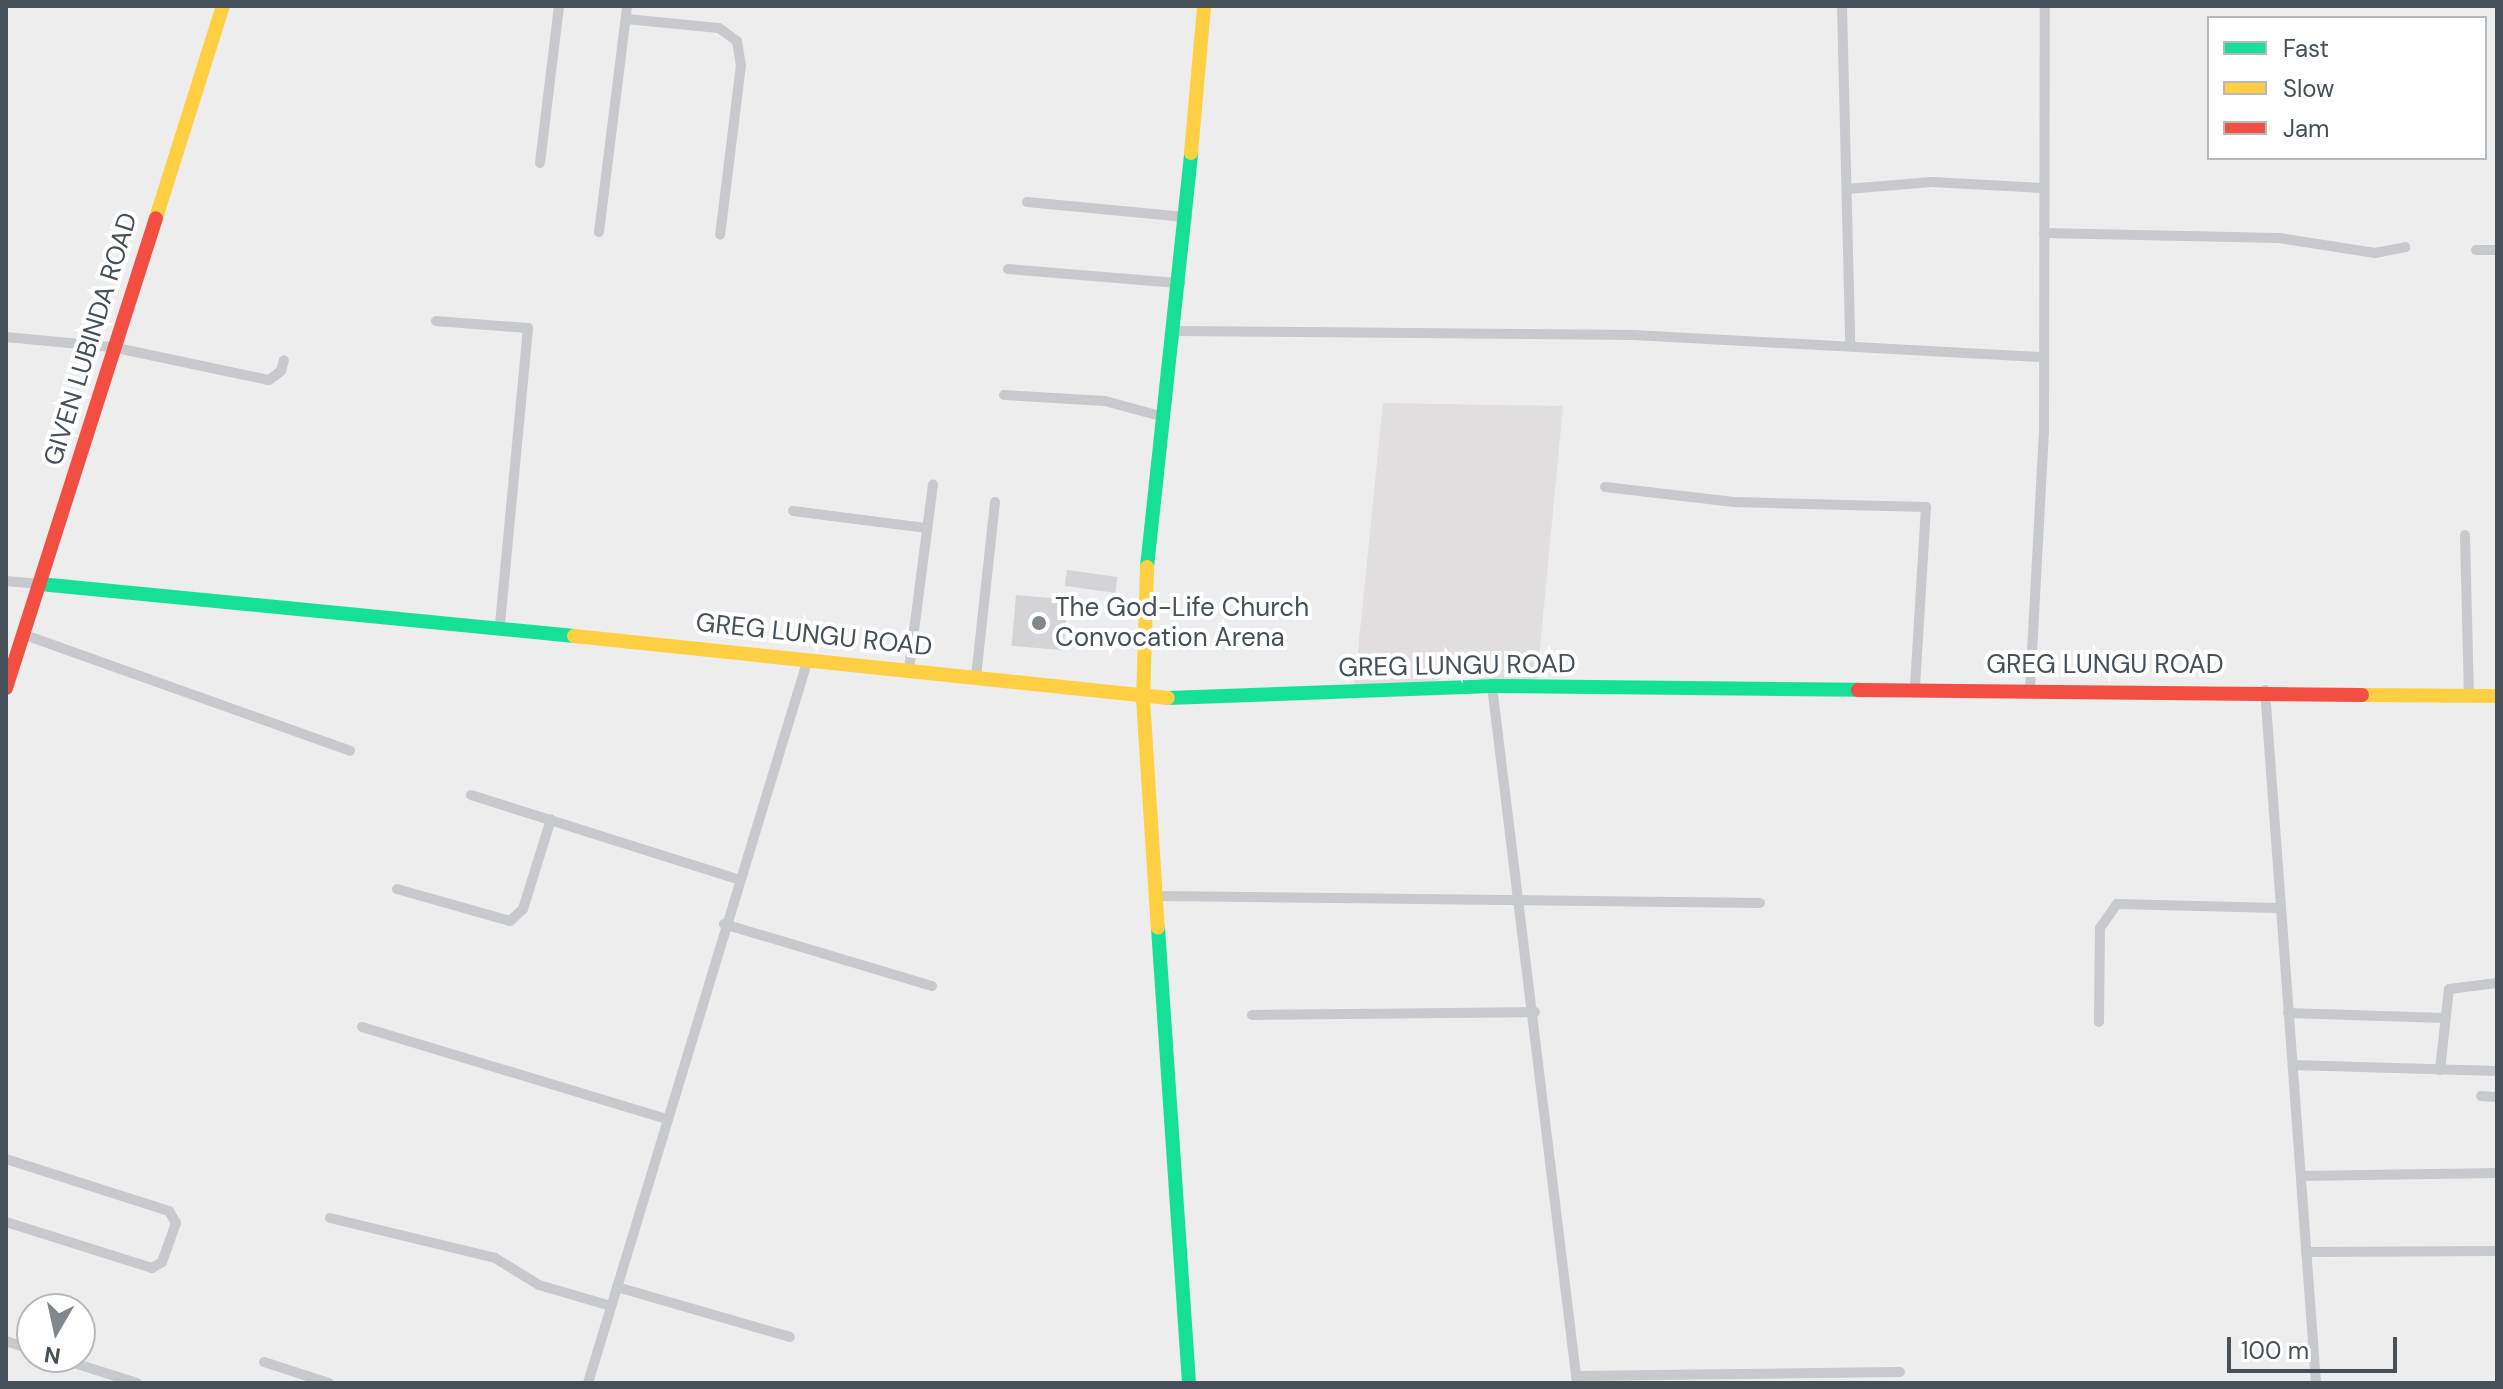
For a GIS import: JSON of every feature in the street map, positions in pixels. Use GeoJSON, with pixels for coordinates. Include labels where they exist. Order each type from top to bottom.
{"type":"FeatureCollection","features":[{"type":"Feature","properties":{"kind":"street","name":"GIVEN LUBINDA ROAD"},"geometry":{"type":"LineString","coordinates":[[6,688],[223,6]]}},
{"type":"Feature","properties":{"kind":"street"},"geometry":{"type":"LineString","coordinates":[[540,163],[559,6]]}},
{"type":"Feature","properties":{"kind":"street"},"geometry":{"type":"LineString","coordinates":[[599,232],[627,6]]}},
{"type":"Feature","properties":{"kind":"street"},"geometry":{"type":"LineString","coordinates":[[1189,1383],[1143,699],[1148,538],[1176,331],[1204,6]]}},
{"type":"Feature","properties":{"kind":"street"},"geometry":{"type":"LineString","coordinates":[[1842,6],[1850,345]]}},
{"type":"Feature","properties":{"kind":"street"},"geometry":{"type":"LineString","coordinates":[[2030,689],[2043,357],[2045,6]]}},
{"type":"Feature","properties":{"kind":"street"},"geometry":{"type":"LineString","coordinates":[[626,19],[719,28],[737,41],[741,65],[720,235]]}},
{"type":"Feature","properties":{"kind":"street"},"geometry":{"type":"LineString","coordinates":[[1847,189],[1932,182],[2043,188]]}},
{"type":"Feature","properties":{"kind":"street"},"geometry":{"type":"LineString","coordinates":[[1027,202],[1187,217]]}},
{"type":"Feature","properties":{"kind":"street"},"geometry":{"type":"LineString","coordinates":[[2044,233],[2279,238],[2375,253],[2405,247]]}},
{"type":"Feature","properties":{"kind":"street"},"geometry":{"type":"LineString","coordinates":[[2476,250],[2497,250]]}},
{"type":"Feature","properties":{"kind":"street"},"geometry":{"type":"LineString","coordinates":[[1008,269],[1180,283]]}},
{"type":"Feature","properties":{"kind":"street"},"geometry":{"type":"LineString","coordinates":[[436,321],[528,328],[500,626]]}},
{"type":"Feature","properties":{"kind":"street"},"geometry":{"type":"LineString","coordinates":[[1176,331],[1634,335],[2043,357]]}},
{"type":"Feature","properties":{"kind":"street"},"geometry":{"type":"LineString","coordinates":[[6,337],[112,347],[269,380],[284,360]]}},
{"type":"Feature","properties":{"kind":"street"},"geometry":{"type":"LineString","coordinates":[[1004,395],[1105,401],[1164,417]]}},
{"type":"Feature","properties":{"kind":"street"},"geometry":{"type":"LineString","coordinates":[[909,669],[933,485]]}},
{"type":"Feature","properties":{"kind":"street"},"geometry":{"type":"LineString","coordinates":[[1605,487],[1734,502],[1926,507],[1915,687]]}},
{"type":"Feature","properties":{"kind":"street"},"geometry":{"type":"LineString","coordinates":[[976,677],[995,502]]}},
{"type":"Feature","properties":{"kind":"street"},"geometry":{"type":"LineString","coordinates":[[793,511],[925,528]]}},
{"type":"Feature","properties":{"kind":"street"},"geometry":{"type":"LineString","coordinates":[[2465,535],[2469,696]]}},
{"type":"Feature","properties":{"kind":"street"},"geometry":{"type":"LineString","coordinates":[[6,581],[40,584]]}},
{"type":"Feature","properties":{"kind":"street","name":"GREG LUNGU ROAD"},"geometry":{"type":"LineString","coordinates":[[40,584],[500,626],[909,669],[1143,699],[1492,686],[2265,690],[2497,696]]}},
{"type":"Feature","properties":{"kind":"street"},"geometry":{"type":"LineString","coordinates":[[25,635],[350,751]]}},
{"type":"Feature","properties":{"kind":"street"},"geometry":{"type":"LineString","coordinates":[[588,1383],[737,879],[808,659]]}},
{"type":"Feature","properties":{"kind":"street"},"geometry":{"type":"LineString","coordinates":[[1492,686],[1523,904],[1576,1380],[1900,1372]]}},
{"type":"Feature","properties":{"kind":"street"},"geometry":{"type":"LineString","coordinates":[[2265,690],[2316,1383]]}},
{"type":"Feature","properties":{"kind":"street"},"geometry":{"type":"LineString","coordinates":[[471,795],[737,879]]}},
{"type":"Feature","properties":{"kind":"street"},"geometry":{"type":"LineString","coordinates":[[397,889],[510,921],[523,909],[551,819]]}},
{"type":"Feature","properties":{"kind":"street"},"geometry":{"type":"LineString","coordinates":[[1156,896],[1463,897],[1523,904],[1760,903]]}},
{"type":"Feature","properties":{"kind":"street"},"geometry":{"type":"LineString","coordinates":[[2099,1022],[2100,928],[2117,904],[2279,908]]}},
{"type":"Feature","properties":{"kind":"street"},"geometry":{"type":"LineString","coordinates":[[724,924],[932,986]]}},
{"type":"Feature","properties":{"kind":"street"},"geometry":{"type":"LineString","coordinates":[[2440,1070],[2445,1018],[2455,984],[2497,983]]}},
{"type":"Feature","properties":{"kind":"street"},"geometry":{"type":"LineString","coordinates":[[1252,1015],[1535,1012]]}},
{"type":"Feature","properties":{"kind":"street"},"geometry":{"type":"LineString","coordinates":[[2288,1013],[2445,1018]]}},
{"type":"Feature","properties":{"kind":"street"},"geometry":{"type":"LineString","coordinates":[[362,1027],[667,1119]]}},
{"type":"Feature","properties":{"kind":"street"},"geometry":{"type":"LineString","coordinates":[[2293,1065],[2497,1071]]}},
{"type":"Feature","properties":{"kind":"street"},"geometry":{"type":"LineString","coordinates":[[2481,1096],[2497,1097]]}},
{"type":"Feature","properties":{"kind":"street"},"geometry":{"type":"LineString","coordinates":[[6,1159],[169,1211],[176,1223],[162,1262],[152,1268],[6,1222]]}},
{"type":"Feature","properties":{"kind":"street"},"geometry":{"type":"LineString","coordinates":[[2301,1176],[2497,1173]]}},
{"type":"Feature","properties":{"kind":"street"},"geometry":{"type":"LineString","coordinates":[[330,1218],[495,1258],[539,1285],[611,1306]]}},
{"type":"Feature","properties":{"kind":"street"},"geometry":{"type":"LineString","coordinates":[[2306,1252],[2497,1251]]}},
{"type":"Feature","properties":{"kind":"street"},"geometry":{"type":"LineString","coordinates":[[617,1287],[790,1337]]}},
{"type":"Feature","properties":{"kind":"street"},"geometry":{"type":"LineString","coordinates":[[264,1362],[329,1383]]}},
{"type":"Feature","properties":{"kind":"street"},"geometry":{"type":"LineString","coordinates":[[96,1370],[137,1383]]}},
{"type":"Feature","properties":{"kind":"shaded area"},"geometry":{"type":"Polygon","coordinates":[[[1383,403],[1563,406],[1536,690],[1482,681],[1457,667],[1437,681],[1354,690],[1383,403]]]}},
{"type":"Feature","properties":{"kind":"building","name":"The God-Life Church Convocation Arena"},"geometry":{"type":"Polygon","coordinates":[[[1067,570],[1118,577],[1115,593],[1065,586],[1067,570]]]}},
{"type":"Feature","properties":{"kind":"building","name":"The God-Life Church Convocation Arena"},"geometry":{"type":"Polygon","coordinates":[[[1016,595],[1068,600],[1063,650],[1012,646],[1016,595]]]}},
{"type":"Feature","properties":{"kind":"traffic: fast"},"geometry":{"type":"LineString","coordinates":[[1147,567],[1191,153]]}},
{"type":"Feature","properties":{"kind":"traffic: fast"},"geometry":{"type":"LineString","coordinates":[[40,584],[574,636]]}},
{"type":"Feature","properties":{"kind":"traffic: fast"},"geometry":{"type":"LineString","coordinates":[[1168,698],[1492,686],[1858,690]]}},
{"type":"Feature","properties":{"kind":"traffic: fast"},"geometry":{"type":"LineString","coordinates":[[1158,928],[1189,1383]]}},
{"type":"Feature","properties":{"kind":"traffic: slow"},"geometry":{"type":"LineString","coordinates":[[156,218],[223,6]]}},
{"type":"Feature","properties":{"kind":"traffic: slow"},"geometry":{"type":"LineString","coordinates":[[1191,153],[1204,6]]}},
{"type":"Feature","properties":{"kind":"traffic: slow"},"geometry":{"type":"LineString","coordinates":[[1147,567],[1143,699],[1158,928]]}},
{"type":"Feature","properties":{"kind":"traffic: slow"},"geometry":{"type":"LineString","coordinates":[[574,636],[1168,698]]}},
{"type":"Feature","properties":{"kind":"traffic: slow"},"geometry":{"type":"LineString","coordinates":[[2362,695],[2497,696]]}},
{"type":"Feature","properties":{"kind":"traffic: jam"},"geometry":{"type":"LineString","coordinates":[[6,688],[156,218]]}},
{"type":"Feature","properties":{"kind":"traffic: jam"},"geometry":{"type":"LineString","coordinates":[[1858,690],[2362,695]]}},
{"type":"Feature","properties":{"kind":"place","name":"The God-Life Church Convocation Arena"},"geometry":{"type":"Point","coordinates":[1039,623]}}]}
